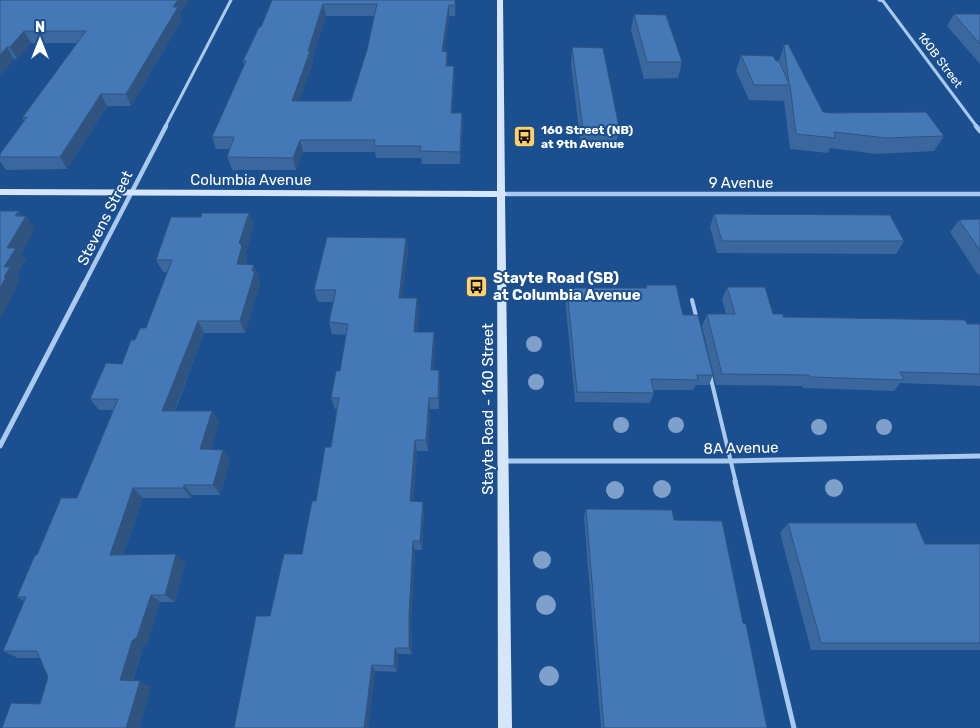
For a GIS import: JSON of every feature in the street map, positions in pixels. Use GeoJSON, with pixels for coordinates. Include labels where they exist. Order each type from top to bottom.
{"type":"FeatureCollection","features":[{"type":"Feature","properties":{"kind":"main road","name":"Stayte Road - 160 Street"},"geometry":{"type":"LineString","coordinates":[[500,0],[505,728]]}},
{"type":"Feature","properties":{"kind":"main road","name":"Columbia Avenue"},"geometry":{"type":"LineString","coordinates":[[0,192],[502,194]]}},
{"type":"Feature","properties":{"kind":"street","name":"Stevens Street"},"geometry":{"type":"LineString","coordinates":[[0,446],[231,0]]}},
{"type":"Feature","properties":{"kind":"street","name":"160B Street"},"geometry":{"type":"LineString","coordinates":[[881,1],[980,131]]}},
{"type":"Feature","properties":{"kind":"street","name":"9 Avenue"},"geometry":{"type":"LineString","coordinates":[[502,194],[980,194]]}},
{"type":"Feature","properties":{"kind":"street","name":"8A Avenue"},"geometry":{"type":"LineString","coordinates":[[502,461],[730,461],[980,456]]}},
{"type":"Feature","properties":{"kind":"lane"},"geometry":{"type":"LineString","coordinates":[[692,300],[699,327]]}},
{"type":"Feature","properties":{"kind":"lane"},"geometry":{"type":"LineString","coordinates":[[709,372],[794,728]]}},
{"type":"Feature","properties":{"kind":"building"},"geometry":{"type":"Polygon","coordinates":[[[0,0],[178,0],[173,7],[178,7],[126,94],[101,94],[60,157],[0,157],[0,154],[27,117],[22,118],[86,31],[24,31],[0,55],[0,0]]]}},
{"type":"Feature","properties":{"kind":"building"},"geometry":{"type":"Polygon","coordinates":[[[272,0],[455,0],[455,5],[449,5],[442,51],[447,52],[446,66],[454,66],[451,113],[462,113],[460,152],[420,151],[421,146],[374,146],[375,140],[300,140],[293,158],[227,157],[234,137],[212,137],[246,61],[243,61],[259,27],[261,27],[272,0]],[[323,4],[308,51],[310,51],[292,101],[351,101],[367,50],[377,4],[323,4]]]}},
{"type":"Feature","properties":{"kind":"building"},"geometry":{"type":"Polygon","coordinates":[[[634,14],[666,15],[682,62],[647,62],[634,14]]]}},
{"type":"Feature","properties":{"kind":"building"},"geometry":{"type":"Polygon","coordinates":[[[954,14],[980,14],[980,44],[954,14]]]}},
{"type":"Feature","properties":{"kind":"building"},"geometry":{"type":"Polygon","coordinates":[[[788,44],[823,112],[926,112],[944,136],[886,138],[834,132],[835,138],[796,134],[790,85],[754,85],[741,55],[773,56],[776,61],[779,61],[789,84],[784,45],[788,44]]]}},
{"type":"Feature","properties":{"kind":"building"},"geometry":{"type":"Polygon","coordinates":[[[572,47],[603,48],[619,127],[616,127],[616,129],[583,129],[572,47]]]}},
{"type":"Feature","properties":{"kind":"building"},"geometry":{"type":"Polygon","coordinates":[[[0,211],[19,211],[15,216],[26,216],[7,248],[16,248],[4,267],[10,267],[0,288],[0,211]]]}},
{"type":"Feature","properties":{"kind":"building"},"geometry":{"type":"Polygon","coordinates":[[[202,213],[249,213],[239,243],[242,246],[237,264],[254,265],[252,271],[255,271],[240,321],[198,321],[162,411],[212,411],[200,449],[223,450],[213,485],[184,485],[183,488],[133,488],[110,555],[176,554],[165,595],[151,595],[137,637],[132,641],[120,680],[140,681],[126,728],[2,728],[11,703],[40,704],[48,677],[37,651],[3,651],[26,597],[17,597],[61,498],[77,498],[118,399],[90,399],[106,363],[122,364],[131,340],[135,340],[140,328],[146,328],[172,260],[156,260],[171,217],[201,217],[202,213]]]}},
{"type":"Feature","properties":{"kind":"building"},"geometry":{"type":"Polygon","coordinates":[[[714,214],[890,215],[904,241],[722,241],[714,214]]]}},
{"type":"Feature","properties":{"kind":"building"},"geometry":{"type":"Polygon","coordinates":[[[980,219],[980,250],[959,220],[980,219]]]}},
{"type":"Feature","properties":{"kind":"building"},"geometry":{"type":"Polygon","coordinates":[[[327,237],[406,238],[399,298],[417,298],[414,332],[434,332],[431,370],[439,370],[438,398],[429,398],[426,440],[415,440],[410,501],[423,502],[420,541],[413,541],[409,648],[395,648],[394,666],[372,665],[364,728],[234,728],[256,616],[270,616],[284,554],[302,554],[312,501],[316,501],[325,447],[331,447],[339,398],[331,398],[336,371],[340,371],[348,324],[329,322],[336,290],[314,290],[327,237]]]}},
{"type":"Feature","properties":{"kind":"building"},"geometry":{"type":"Polygon","coordinates":[[[646,285],[676,285],[683,315],[698,315],[713,375],[697,375],[698,380],[651,379],[654,393],[577,392],[567,288],[647,288],[646,285]]]}},
{"type":"Feature","properties":{"kind":"building"},"geometry":{"type":"Polygon","coordinates":[[[727,287],[765,287],[773,314],[783,314],[783,317],[965,320],[967,324],[980,324],[980,374],[900,372],[904,380],[810,377],[809,375],[722,374],[707,314],[735,314],[727,287]]]}},
{"type":"Feature","properties":{"kind":"building"},"geometry":{"type":"Polygon","coordinates":[[[586,509],[672,510],[674,520],[722,521],[743,623],[746,624],[767,728],[604,728],[586,509]]]}},
{"type":"Feature","properties":{"kind":"building"},"geometry":{"type":"Polygon","coordinates":[[[788,523],[916,523],[925,544],[980,544],[980,643],[821,643],[788,523]]]}},
{"type":"Feature","properties":{"kind":"place","name":"160 Street (NB) at 9th Avenue"},"geometry":{"type":"Point","coordinates":[525,137]}},
{"type":"Feature","properties":{"kind":"place","name":"Stayte Road (SB) at Columbia Avenue"},"geometry":{"type":"Point","coordinates":[477,287]}}]}
